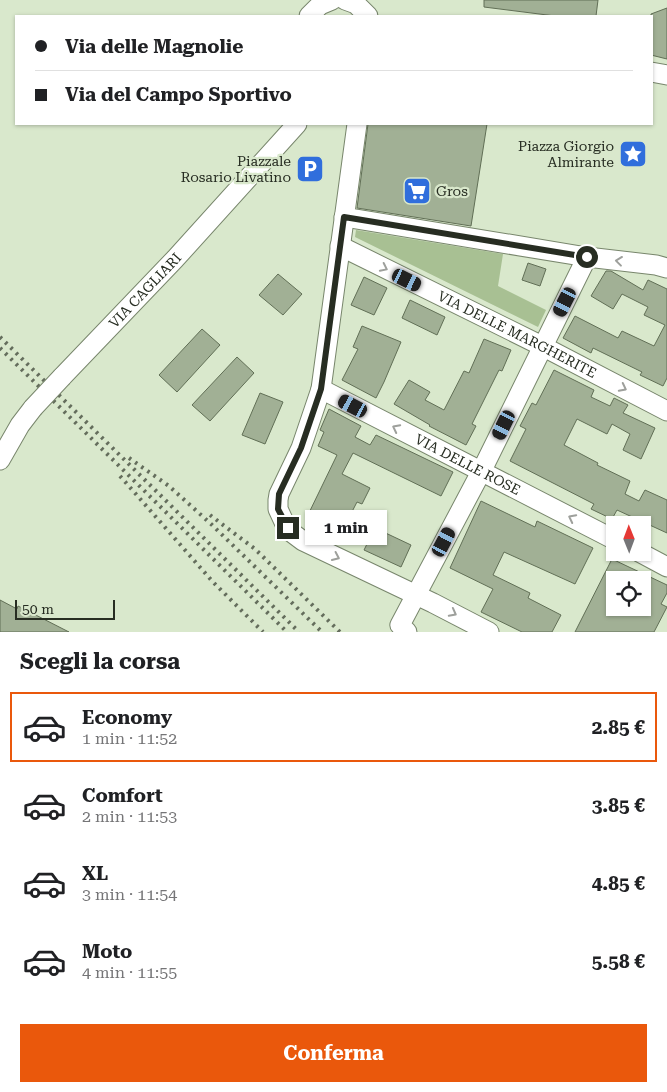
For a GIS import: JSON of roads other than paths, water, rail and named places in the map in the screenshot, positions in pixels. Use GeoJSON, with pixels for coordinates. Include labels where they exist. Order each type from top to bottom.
{"type":"FeatureCollection","features":[{"type":"Feature","properties":{"kind":"street"},"geometry":{"type":"LineString","coordinates":[[310,15],[320,5],[332,0]]}},
{"type":"Feature","properties":{"kind":"street"},"geometry":{"type":"LineString","coordinates":[[346,0],[356,4],[368,15]]}},
{"type":"Feature","properties":{"kind":"street"},"geometry":{"type":"LineString","coordinates":[[369,15],[372,0]]}},
{"type":"Feature","properties":{"kind":"street"},"geometry":{"type":"LineString","coordinates":[[653,72],[667,74]]}},
{"type":"Feature","properties":{"kind":"street","name":"VIA CAGLIARI"},"geometry":{"type":"LineString","coordinates":[[0,460],[20,425],[33,408],[175,259],[296,125]]}},
{"type":"Feature","properties":{"kind":"street"},"geometry":{"type":"LineString","coordinates":[[357,125],[321,389],[301,448],[279,494],[278,504],[280,513],[291,532],[308,544],[416,594],[489,632]]}},
{"type":"Feature","properties":{"kind":"street"},"geometry":{"type":"LineString","coordinates":[[344,217],[587,257],[667,268]]}},
{"type":"Feature","properties":{"kind":"street","name":"VIA DELLE MARGHERITE"},"geometry":{"type":"LineString","coordinates":[[340,246],[542,346],[667,411]]}},
{"type":"Feature","properties":{"kind":"street"},"geometry":{"type":"LineString","coordinates":[[407,632],[400,625],[481,472],[587,257]]}},
{"type":"Feature","properties":{"kind":"street","name":"VIA DELLE ROSE"},"geometry":{"type":"LineString","coordinates":[[321,389],[606,535]]}},
{"type":"Feature","properties":{"kind":"street"},"geometry":{"type":"LineString","coordinates":[[651,558],[667,567]]}},
{"type":"Feature","properties":{"kind":"railway"},"geometry":{"type":"LineString","coordinates":[[0,337],[299,632]]}},
{"type":"Feature","properties":{"kind":"railway"},"geometry":{"type":"LineString","coordinates":[[0,348],[287,632]]}},
{"type":"Feature","properties":{"kind":"railway"},"geometry":{"type":"LineString","coordinates":[[129,458],[169,486],[211,524],[322,632]]}},
{"type":"Feature","properties":{"kind":"railway"},"geometry":{"type":"LineString","coordinates":[[120,476],[213,582],[263,632]]}},
{"type":"Feature","properties":{"kind":"railway"},"geometry":{"type":"LineString","coordinates":[[210,515],[255,549],[340,632]]}},
{"type":"Feature","properties":{"kind":"place","name":"Piazza Giorgio Almirante"},"geometry":{"type":"Point","coordinates":[633,154]}},
{"type":"Feature","properties":{"kind":"place","name":"Piazzale Rosario Livatino"},"geometry":{"type":"Point","coordinates":[310,169]}},
{"type":"Feature","properties":{"kind":"place","name":"Gros"},"geometry":{"type":"Point","coordinates":[417,191]}}]}
